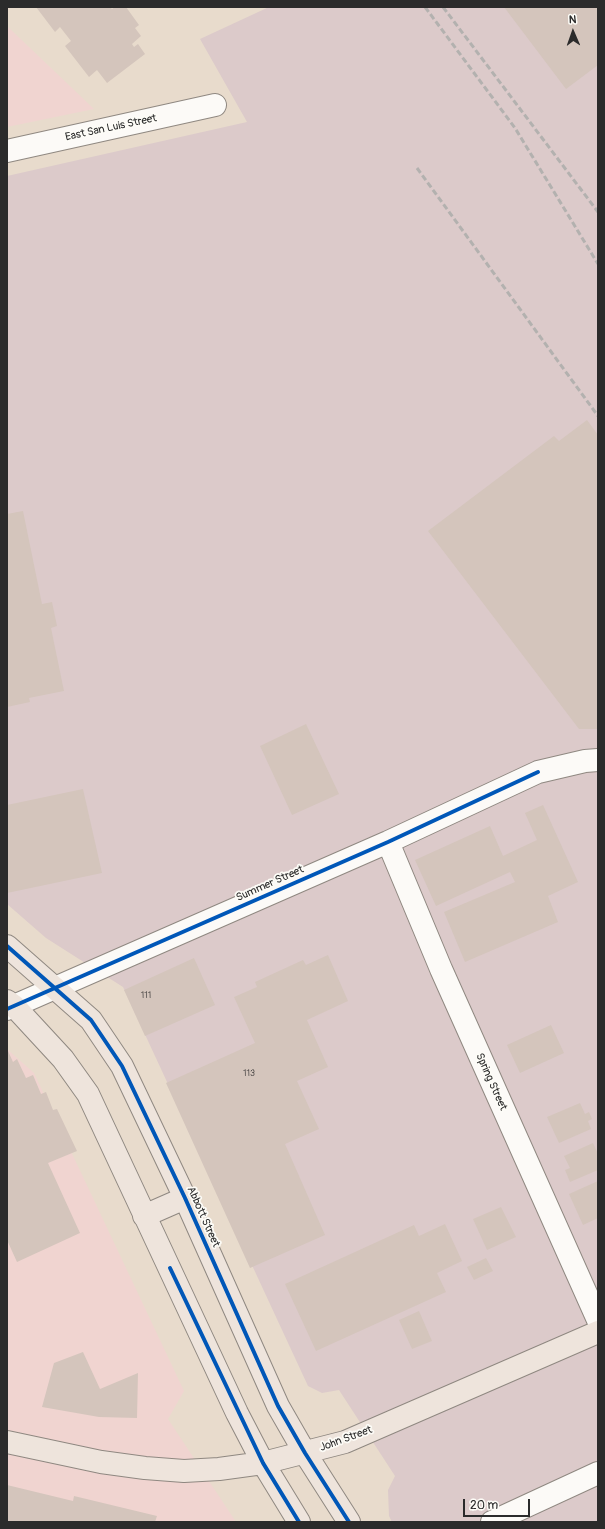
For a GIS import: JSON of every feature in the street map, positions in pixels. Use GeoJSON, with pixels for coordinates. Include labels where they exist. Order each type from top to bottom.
{"type":"FeatureCollection","features":[{"type":"Feature","properties":{"kind":"main road","name":"Abbott Street"},"geometry":{"type":"LineString","coordinates":[[7,946],[91,1020],[122,1066],[185,1198],[278,1406],[305,1453],[349,1522]]}},
{"type":"Feature","properties":{"kind":"main road"},"geometry":{"type":"LineString","coordinates":[[9,1006],[63,1059],[88,1094],[144,1216],[263,1463],[299,1522]]}},
{"type":"Feature","properties":{"kind":"main road"},"geometry":{"type":"LineString","coordinates":[[144,1216],[185,1198]]}},
{"type":"Feature","properties":{"kind":"main road","name":"John Street"},"geometry":{"type":"LineString","coordinates":[[7,1442],[101,1462],[145,1468],[184,1471],[219,1469],[263,1463],[345,1442],[598,1332]]}},
{"type":"Feature","properties":{"kind":"street","name":"East San Luis Street"},"geometry":{"type":"LineString","coordinates":[[7,151],[215,105]]}},
{"type":"Feature","properties":{"kind":"street","name":"Summer Street"},"geometry":{"type":"LineString","coordinates":[[9,1006],[56,989],[388,842],[538,772],[585,761],[598,760]]}},
{"type":"Feature","properties":{"kind":"street","name":"Spring Street"},"geometry":{"type":"LineString","coordinates":[[388,842],[441,969],[598,1320]]}},
{"type":"Feature","properties":{"kind":"street"},"geometry":{"type":"LineString","coordinates":[[492,1522],[598,1473]]}},
{"type":"Feature","properties":{"kind":"shaded area"},"geometry":{"type":"Polygon","coordinates":[[[269,7],[598,7],[598,1522],[392,1522],[389,1516],[388,1490],[395,1476],[339,1390],[322,1393],[308,1386],[123,987],[46,938],[7,904],[7,176],[247,122],[200,39],[269,7]]]}},
{"type":"Feature","properties":{"kind":"shaded area"},"geometry":{"type":"Polygon","coordinates":[[[7,26],[94,109],[7,127],[7,26]]]}},
{"type":"Feature","properties":{"kind":"shaded area"},"geometry":{"type":"Polygon","coordinates":[[[7,1049],[34,1073],[184,1391],[168,1419],[236,1522],[7,1522],[7,1049]]]}},
{"type":"Feature","properties":{"kind":"building"},"geometry":{"type":"Polygon","coordinates":[[[36,7],[110,7],[112,9],[115,7],[126,7],[139,25],[135,28],[141,36],[132,44],[134,47],[138,44],[145,54],[107,83],[97,70],[89,77],[65,46],[71,41],[60,27],[55,32],[36,7]]]}},
{"type":"Feature","properties":{"kind":"building"},"geometry":{"type":"Polygon","coordinates":[[[504,7],[598,7],[598,65],[566,89],[504,7]]]}},
{"type":"Feature","properties":{"kind":"building"},"geometry":{"type":"Polygon","coordinates":[[[587,420],[598,435],[598,729],[579,729],[428,531],[554,436],[559,441],[587,420]]]}},
{"type":"Feature","properties":{"kind":"building"},"geometry":{"type":"Polygon","coordinates":[[[23,511],[42,604],[52,602],[57,626],[51,628],[64,691],[29,698],[30,702],[7,707],[7,514],[23,511]]]}},
{"type":"Feature","properties":{"kind":"building"},"geometry":{"type":"Polygon","coordinates":[[[306,724],[339,794],[292,815],[260,746],[306,724]]]}},
{"type":"Feature","properties":{"kind":"building"},"geometry":{"type":"Polygon","coordinates":[[[83,789],[102,873],[7,893],[7,805],[83,789]]]}},
{"type":"Feature","properties":{"kind":"building"},"geometry":{"type":"Polygon","coordinates":[[[543,805],[578,882],[548,896],[558,922],[465,962],[444,912],[515,882],[510,872],[436,906],[415,860],[490,826],[503,856],[537,840],[525,813],[543,805]]]}},
{"type":"Feature","properties":{"kind":"building"},"geometry":{"type":"Polygon","coordinates":[[[328,955],[348,1001],[307,1020],[328,1067],[297,1081],[319,1129],[285,1144],[325,1235],[250,1268],[166,1083],[255,1043],[234,997],[257,987],[255,982],[303,960],[306,965],[328,955]]]}},
{"type":"Feature","properties":{"kind":"building"},"geometry":{"type":"Polygon","coordinates":[[[194,958],[215,1005],[145,1036],[124,990],[194,958]]]}},
{"type":"Feature","properties":{"kind":"building"},"geometry":{"type":"Polygon","coordinates":[[[551,1025],[564,1053],[520,1073],[507,1045],[551,1025]]]}},
{"type":"Feature","properties":{"kind":"building"},"geometry":{"type":"Polygon","coordinates":[[[8,1051],[13,1062],[17,1059],[26,1078],[33,1075],[41,1094],[46,1092],[53,1110],[57,1109],[77,1151],[48,1163],[80,1233],[17,1262],[7,1240],[8,1051]]]}},
{"type":"Feature","properties":{"kind":"building"},"geometry":{"type":"Polygon","coordinates":[[[580,1103],[585,1114],[589,1112],[592,1119],[588,1121],[591,1129],[559,1143],[547,1117],[580,1103]]]}},
{"type":"Feature","properties":{"kind":"building"},"geometry":{"type":"Polygon","coordinates":[[[593,1143],[598,1154],[598,1170],[570,1182],[565,1170],[570,1168],[564,1156],[593,1143]]]}},
{"type":"Feature","properties":{"kind":"building"},"geometry":{"type":"Polygon","coordinates":[[[598,1181],[598,1218],[583,1225],[569,1194],[598,1181]]]}},
{"type":"Feature","properties":{"kind":"building"},"geometry":{"type":"Polygon","coordinates":[[[501,1207],[516,1237],[487,1250],[473,1219],[501,1207]]]}},
{"type":"Feature","properties":{"kind":"building"},"geometry":{"type":"Polygon","coordinates":[[[445,1224],[462,1261],[437,1273],[446,1292],[316,1351],[285,1284],[414,1225],[419,1236],[445,1224]]]}},
{"type":"Feature","properties":{"kind":"building"},"geometry":{"type":"Polygon","coordinates":[[[486,1258],[493,1271],[474,1280],[467,1267],[486,1258]]]}},
{"type":"Feature","properties":{"kind":"building"},"geometry":{"type":"Polygon","coordinates":[[[419,1311],[432,1341],[412,1349],[399,1320],[419,1311]]]}},
{"type":"Feature","properties":{"kind":"building"},"geometry":{"type":"Polygon","coordinates":[[[83,1352],[100,1389],[138,1373],[137,1418],[99,1417],[42,1407],[54,1363],[83,1352]]]}},
{"type":"Feature","properties":{"kind":"building"},"geometry":{"type":"Polygon","coordinates":[[[7,1485],[73,1501],[74,1496],[157,1516],[155,1522],[7,1522],[7,1485]]]}},
{"type":"Feature","properties":{"kind":"railway"},"geometry":{"type":"LineString","coordinates":[[425,7],[515,128],[598,264]]}},
{"type":"Feature","properties":{"kind":"railway"},"geometry":{"type":"LineString","coordinates":[[443,7],[598,212]]}},
{"type":"Feature","properties":{"kind":"railway"},"geometry":{"type":"LineString","coordinates":[[417,168],[598,416]]}},
{"type":"Feature","properties":{"kind":"cycle path"},"geometry":{"type":"LineString","coordinates":[[7,1009],[388,842],[538,772]]}},
{"type":"Feature","properties":{"kind":"cycle path"},"geometry":{"type":"LineString","coordinates":[[7,946],[91,1020],[122,1066],[185,1198],[278,1406],[305,1453],[349,1522]]}},
{"type":"Feature","properties":{"kind":"cycle path"},"geometry":{"type":"LineString","coordinates":[[170,1268],[263,1463],[299,1522]]}}]}
